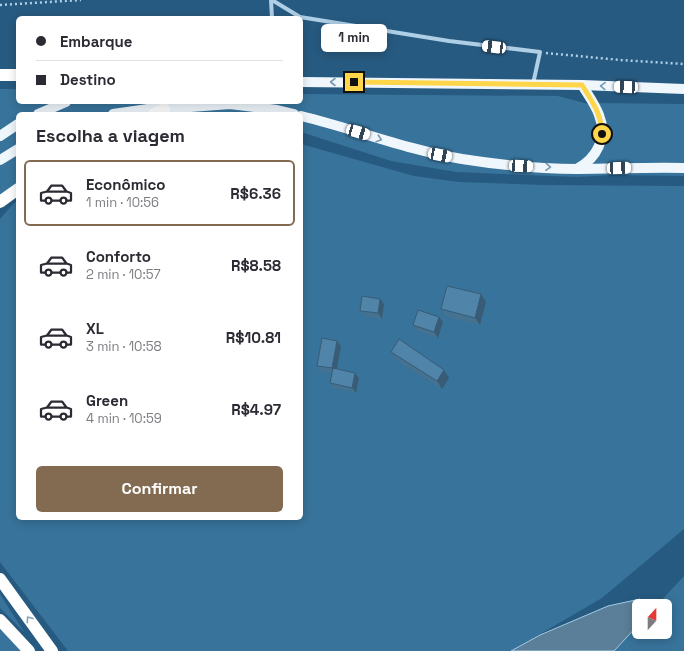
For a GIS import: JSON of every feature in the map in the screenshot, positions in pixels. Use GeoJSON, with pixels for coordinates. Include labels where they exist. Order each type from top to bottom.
{"type":"FeatureCollection","features":[{"type":"Feature","properties":{"kind":"highway"},"geometry":{"type":"LineString","coordinates":[[0,75],[16,75]]}},
{"type":"Feature","properties":{"kind":"highway"},"geometry":{"type":"LineString","coordinates":[[0,202],[16,190]]}},
{"type":"Feature","properties":{"kind":"highway"},"geometry":{"type":"LineString","coordinates":[[0,579],[52,651]]}},
{"type":"Feature","properties":{"kind":"highway"},"geometry":{"type":"LineString","coordinates":[[0,620],[29,651]]}},
{"type":"Feature","properties":{"kind":"main road"},"geometry":{"type":"LineString","coordinates":[[303,82],[582,85],[684,89]]}},
{"type":"Feature","properties":{"kind":"main road"},"geometry":{"type":"LineString","coordinates":[[577,169],[586,164],[596,154],[602,134],[602,122],[599,114],[582,85]]}},
{"type":"Feature","properties":{"kind":"main road"},"geometry":{"type":"LineString","coordinates":[[43,112],[61,104]]}},
{"type":"Feature","properties":{"kind":"main road"},"geometry":{"type":"LineString","coordinates":[[127,112],[148,109],[159,112],[230,104],[286,112]]}},
{"type":"Feature","properties":{"kind":"main road"},"geometry":{"type":"LineString","coordinates":[[303,117],[429,153],[464,159],[514,165],[577,169],[647,167],[684,168]]}},
{"type":"Feature","properties":{"kind":"main road"},"geometry":{"type":"LineString","coordinates":[[0,136],[16,125]]}},
{"type":"Feature","properties":{"kind":"main road"},"geometry":{"type":"LineString","coordinates":[[0,160],[16,150]]}},
{"type":"Feature","properties":{"kind":"street"},"geometry":{"type":"LineString","coordinates":[[272,0],[272,16]]}},
{"type":"Feature","properties":{"kind":"street"},"geometry":{"type":"LineString","coordinates":[[272,0],[298,16]]}},
{"type":"Feature","properties":{"kind":"street"},"geometry":{"type":"LineString","coordinates":[[303,17],[449,41],[540,52],[533,85]]}},
{"type":"Feature","properties":{"kind":"path"},"geometry":{"type":"LineString","coordinates":[[0,5],[81,0]]}},
{"type":"Feature","properties":{"kind":"path"},"geometry":{"type":"LineString","coordinates":[[540,52],[620,60],[684,64]]}},
{"type":"Feature","properties":{"kind":"shaded area"},"geometry":{"type":"Polygon","coordinates":[[[0,89],[16,89],[16,104],[303,104],[303,94],[558,96],[588,104],[599,117],[600,140],[579,175],[598,157],[606,143],[605,116],[596,103],[684,104],[684,176],[612,175],[577,177],[456,172],[391,161],[303,133],[303,112],[16,112],[16,193],[0,205],[0,89]]]}},
{"type":"Feature","properties":{"kind":"shaded area"},"geometry":{"type":"Polygon","coordinates":[[[303,145],[414,176],[459,182],[543,185],[684,186],[684,529],[602,598],[511,651],[68,651],[0,562],[0,219],[16,202],[16,520],[303,520],[303,145]]]}},
{"type":"Feature","properties":{"kind":"shaded area"},"geometry":{"type":"Polygon","coordinates":[[[684,576],[684,651],[614,651],[632,632],[632,639],[672,639],[672,599],[663,599],[684,576]]]}},
{"type":"Feature","properties":{"kind":"shaded area"},"geometry":{"type":"Polygon","coordinates":[[[0,594],[24,632],[0,608],[0,594]]]}},
{"type":"Feature","properties":{"kind":"shaded area"},"geometry":{"type":"Polygon","coordinates":[[[632,601],[632,632],[614,651],[511,651],[540,635],[608,606],[632,601]]]}},
{"type":"Feature","properties":{"kind":"shaded area"},"geometry":{"type":"Polygon","coordinates":[[[0,620],[29,651],[0,651],[0,620]]]}},
{"type":"Feature","properties":{"kind":"building"},"geometry":{"type":"Polygon","coordinates":[[[447,286],[481,294],[475,318],[441,309],[447,286]]]}},
{"type":"Feature","properties":{"kind":"building"},"geometry":{"type":"Polygon","coordinates":[[[362,296],[380,299],[378,313],[360,311],[362,296]]]}},
{"type":"Feature","properties":{"kind":"building"},"geometry":{"type":"Polygon","coordinates":[[[418,310],[439,317],[434,332],[413,325],[418,310]]]}},
{"type":"Feature","properties":{"kind":"building"},"geometry":{"type":"Polygon","coordinates":[[[322,338],[337,341],[332,368],[317,366],[322,338]]]}},
{"type":"Feature","properties":{"kind":"building"},"geometry":{"type":"Polygon","coordinates":[[[399,339],[444,370],[437,381],[391,352],[399,339]]]}},
{"type":"Feature","properties":{"kind":"building"},"geometry":{"type":"Polygon","coordinates":[[[333,368],[355,373],[352,388],[330,383],[333,368]]]}},
{"type":"Feature","properties":{"kind":"route"},"geometry":{"type":"LineString","coordinates":[[354,82],[582,85],[599,114],[602,122],[602,134]]}}]}
